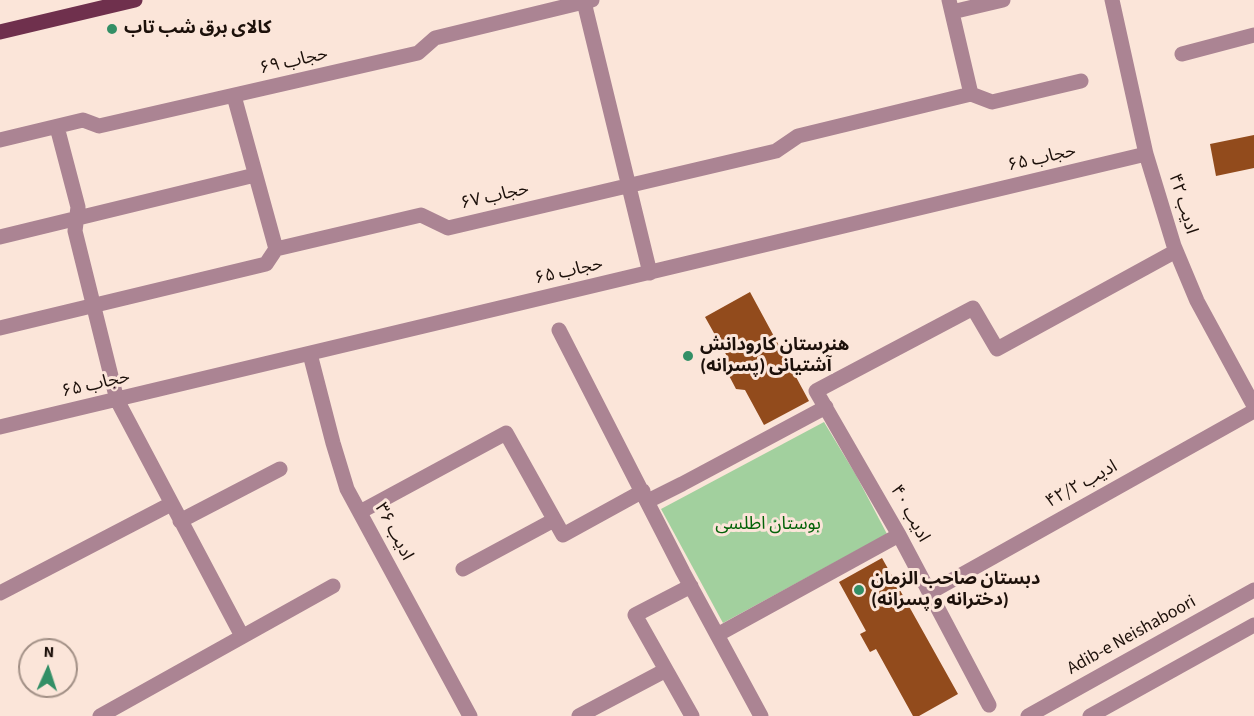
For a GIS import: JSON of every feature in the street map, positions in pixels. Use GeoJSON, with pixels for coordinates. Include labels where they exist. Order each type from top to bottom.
{"type":"FeatureCollection","features":[{"type":"Feature","properties":{"kind":"main road"},"geometry":{"type":"LineString","coordinates":[[0,32],[135,0]]}},
{"type":"Feature","properties":{"kind":"street"},"geometry":{"type":"LineString","coordinates":[[1003,0],[950,6],[970,94],[992,102],[1081,81]]}},
{"type":"Feature","properties":{"kind":"street","name":"ادیب ۴۲"},"geometry":{"type":"LineString","coordinates":[[1112,0],[1146,154],[1176,251],[1197,301],[1254,408]]}},
{"type":"Feature","properties":{"kind":"street"},"geometry":{"type":"LineString","coordinates":[[588,1],[628,186],[650,273]]}},
{"type":"Feature","properties":{"kind":"street","name":"حجاب ۶۹"},"geometry":{"type":"LineString","coordinates":[[0,140],[83,120],[99,126],[418,53],[435,38],[588,1]]}},
{"type":"Feature","properties":{"kind":"street"},"geometry":{"type":"LineString","coordinates":[[1182,54],[1254,35]]}},
{"type":"Feature","properties":{"kind":"street","name":"حجاب ۶۷"},"geometry":{"type":"LineString","coordinates":[[0,328],[266,264],[276,249],[421,215],[448,228],[776,151],[798,136],[970,94]]}},
{"type":"Feature","properties":{"kind":"street"},"geometry":{"type":"LineString","coordinates":[[234,96],[276,249]]}},
{"type":"Feature","properties":{"kind":"street"},"geometry":{"type":"LineString","coordinates":[[57,127],[78,207],[75,231],[117,400],[242,636]]}},
{"type":"Feature","properties":{"kind":"street","name":"حجاب ۶۵"},"geometry":{"type":"LineString","coordinates":[[0,427],[1146,154]]}},
{"type":"Feature","properties":{"kind":"street"},"geometry":{"type":"LineString","coordinates":[[0,237],[255,175]]}},
{"type":"Feature","properties":{"kind":"street"},"geometry":{"type":"LineString","coordinates":[[360,512],[506,433],[562,535],[645,496],[682,484],[825,407],[816,391],[973,308],[997,349],[1176,251]]}},
{"type":"Feature","properties":{"kind":"street"},"geometry":{"type":"LineString","coordinates":[[559,330],[761,716]]}},
{"type":"Feature","properties":{"kind":"street","name":"ادیب ۳۶"},"geometry":{"type":"LineString","coordinates":[[310,354],[347,489],[470,716]]}},
{"type":"Feature","properties":{"kind":"street","name":"ادیب ۴۰"},"geometry":{"type":"LineString","coordinates":[[825,407],[899,535],[989,705]]}},
{"type":"Feature","properties":{"kind":"street","name":"ادیب ۴۲/۲"},"geometry":{"type":"LineString","coordinates":[[929,593],[1254,408]]}},
{"type":"Feature","properties":{"kind":"street"},"geometry":{"type":"LineString","coordinates":[[180,521],[280,469]]}},
{"type":"Feature","properties":{"kind":"street"},"geometry":{"type":"LineString","coordinates":[[0,593],[171,504]]}},
{"type":"Feature","properties":{"kind":"street"},"geometry":{"type":"LineString","coordinates":[[463,569],[554,520]]}},
{"type":"Feature","properties":{"kind":"street"},"geometry":{"type":"LineString","coordinates":[[717,635],[899,535]]}},
{"type":"Feature","properties":{"kind":"street"},"geometry":{"type":"LineString","coordinates":[[100,716],[333,586]]}},
{"type":"Feature","properties":{"kind":"street"},"geometry":{"type":"LineString","coordinates":[[691,586],[635,615],[692,716]]}},
{"type":"Feature","properties":{"kind":"street","name":"Adib-e Neishaboori"},"geometry":{"type":"LineString","coordinates":[[1028,716],[1254,590]]}},
{"type":"Feature","properties":{"kind":"street"},"geometry":{"type":"LineString","coordinates":[[1090,716],[1108,712],[1254,625]]}},
{"type":"Feature","properties":{"kind":"street"},"geometry":{"type":"LineString","coordinates":[[579,716],[666,670]]}},
{"type":"Feature","properties":{"kind":"green space","name":"بوستان اطلسی"},"geometry":{"type":"Polygon","coordinates":[[[824,422],[856,475],[887,534],[723,623],[661,509],[824,422]]]}},
{"type":"Feature","properties":{"kind":"building"},"geometry":{"type":"Polygon","coordinates":[[[1254,135],[1254,168],[1216,176],[1210,144],[1254,135]]]}},
{"type":"Feature","properties":{"kind":"building"},"geometry":{"type":"Polygon","coordinates":[[[750,292],[809,401],[764,425],[745,390],[736,389],[725,368],[728,358],[705,317],[750,292]]]}},
{"type":"Feature","properties":{"kind":"building"},"geometry":{"type":"Polygon","coordinates":[[[882,558],[958,694],[919,716],[913,716],[876,649],[870,652],[860,634],[866,631],[839,582],[882,558]]]}},
{"type":"Feature","properties":{"kind":"place","name":"کالای برق شب تاب"},"geometry":{"type":"Point","coordinates":[112,29]}},
{"type":"Feature","properties":{"kind":"place","name":"هنرستان کارودانش آشتیانی (پسرانه)"},"geometry":{"type":"Point","coordinates":[688,356]}},
{"type":"Feature","properties":{"kind":"place","name":"دبستان صاحب الزمان (دخترانه و پسرانه)"},"geometry":{"type":"Point","coordinates":[859,590]}}]}
